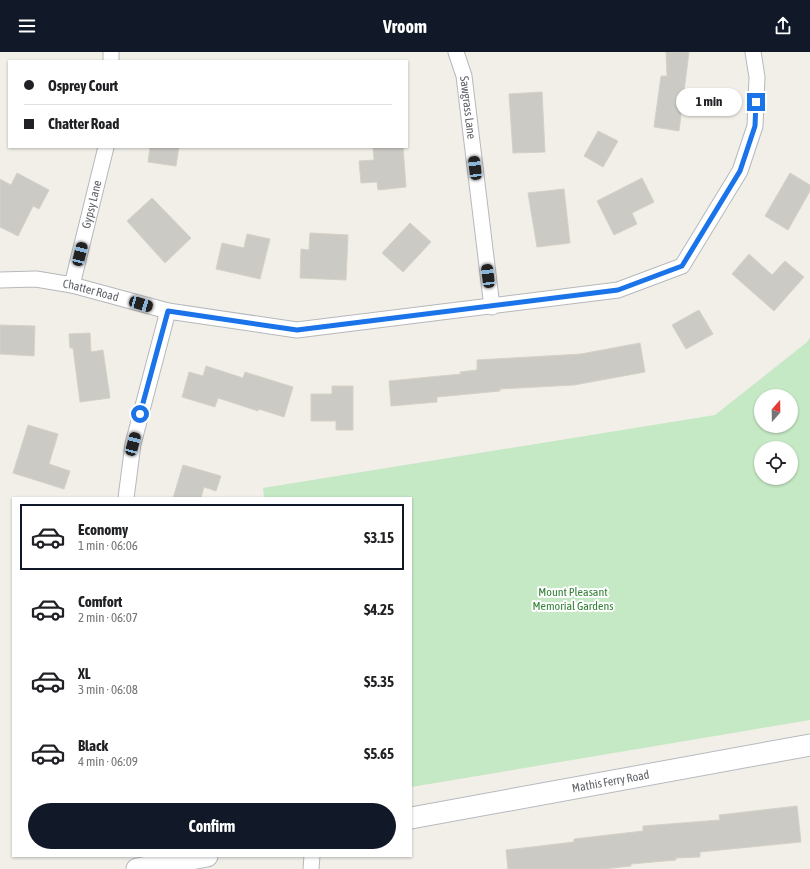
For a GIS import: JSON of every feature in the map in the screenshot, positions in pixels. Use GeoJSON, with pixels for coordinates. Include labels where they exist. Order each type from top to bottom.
{"type":"FeatureCollection","features":[{"type":"Feature","properties":{"kind":"main road","name":"Mathis Ferry Road"},"geometry":{"type":"LineString","coordinates":[[412,818],[810,745]]}},
{"type":"Feature","properties":{"kind":"main road"},"geometry":{"type":"LineString","coordinates":[[137,869],[201,857]]}},
{"type":"Feature","properties":{"kind":"street","name":"Sawgrass Lane"},"geometry":{"type":"LineString","coordinates":[[456,52],[464,76],[492,307]]}},
{"type":"Feature","properties":{"kind":"street","name":"Chatter Road"},"geometry":{"type":"LineString","coordinates":[[0,280],[36,279],[72,285],[168,311],[297,330],[492,307],[618,290],[682,266],[740,171],[755,126],[757,77],[753,52]]}},
{"type":"Feature","properties":{"kind":"street","name":"Gypsy Lane"},"geometry":{"type":"LineString","coordinates":[[72,285],[106,148]]}},
{"type":"Feature","properties":{"kind":"street"},"geometry":{"type":"LineString","coordinates":[[126,497],[133,444],[168,311]]}},
{"type":"Feature","properties":{"kind":"street"},"geometry":{"type":"LineString","coordinates":[[312,857],[312,869]]}},
{"type":"Feature","properties":{"kind":"green space","name":"Mount Pleasant Memorial Gardens"},"geometry":{"type":"Polygon","coordinates":[[[810,338],[810,720],[412,787],[412,497],[264,497],[263,488],[715,415],[806,343],[810,338]]]}},
{"type":"Feature","properties":{"kind":"building"},"geometry":{"type":"Polygon","coordinates":[[[666,52],[689,52],[679,131],[654,127],[661,76],[667,76],[666,52]]]}},
{"type":"Feature","properties":{"kind":"building"},"geometry":{"type":"Polygon","coordinates":[[[542,92],[545,152],[513,153],[509,94],[542,92]]]}},
{"type":"Feature","properties":{"kind":"building"},"geometry":{"type":"Polygon","coordinates":[[[598,131],[618,141],[603,167],[584,156],[598,131]]]}},
{"type":"Feature","properties":{"kind":"building"},"geometry":{"type":"Polygon","coordinates":[[[150,148],[179,148],[176,166],[148,162],[150,148]]]}},
{"type":"Feature","properties":{"kind":"building"},"geometry":{"type":"Polygon","coordinates":[[[373,148],[403,148],[406,187],[378,190],[377,182],[361,183],[359,161],[374,160],[373,148]]]}},
{"type":"Feature","properties":{"kind":"building"},"geometry":{"type":"Polygon","coordinates":[[[17,173],[49,190],[39,209],[33,206],[18,236],[0,227],[0,179],[11,185],[17,173]]]}},
{"type":"Feature","properties":{"kind":"building"},"geometry":{"type":"Polygon","coordinates":[[[790,173],[810,185],[810,191],[788,230],[765,216],[790,173]]]}},
{"type":"Feature","properties":{"kind":"building"},"geometry":{"type":"Polygon","coordinates":[[[642,178],[654,202],[632,213],[637,224],[614,235],[597,201],[642,178]]]}},
{"type":"Feature","properties":{"kind":"building"},"geometry":{"type":"Polygon","coordinates":[[[564,189],[570,243],[537,247],[528,193],[564,189]]]}},
{"type":"Feature","properties":{"kind":"building"},"geometry":{"type":"Polygon","coordinates":[[[152,198],[191,238],[165,263],[127,221],[152,198]]]}},
{"type":"Feature","properties":{"kind":"building"},"geometry":{"type":"Polygon","coordinates":[[[410,223],[431,242],[403,272],[382,253],[410,223]]]}},
{"type":"Feature","properties":{"kind":"building"},"geometry":{"type":"Polygon","coordinates":[[[310,233],[348,235],[346,280],[300,278],[301,249],[309,250],[310,233]]]}},
{"type":"Feature","properties":{"kind":"building"},"geometry":{"type":"Polygon","coordinates":[[[247,234],[270,239],[260,279],[216,269],[222,243],[244,248],[247,234]]]}},
{"type":"Feature","properties":{"kind":"building"},"geometry":{"type":"Polygon","coordinates":[[[749,254],[772,275],[785,261],[804,277],[774,311],[732,274],[749,254]]]}},
{"type":"Feature","properties":{"kind":"building"},"geometry":{"type":"Polygon","coordinates":[[[699,310],[713,334],[686,349],[672,325],[699,310]]]}},
{"type":"Feature","properties":{"kind":"building"},"geometry":{"type":"Polygon","coordinates":[[[0,325],[35,326],[34,356],[0,354],[0,325]]]}},
{"type":"Feature","properties":{"kind":"building"},"geometry":{"type":"Polygon","coordinates":[[[90,333],[91,352],[103,350],[110,398],[80,402],[73,348],[70,348],[69,334],[90,333]]]}},
{"type":"Feature","properties":{"kind":"building"},"geometry":{"type":"Polygon","coordinates":[[[640,343],[645,372],[574,385],[500,389],[500,391],[437,397],[437,402],[391,406],[389,381],[461,374],[460,372],[477,370],[477,360],[581,354],[640,343]]]}},
{"type":"Feature","properties":{"kind":"building"},"geometry":{"type":"Polygon","coordinates":[[[206,366],[243,378],[245,372],[293,387],[284,417],[259,409],[258,411],[218,398],[215,407],[182,397],[189,372],[203,376],[206,366]]]}},
{"type":"Feature","properties":{"kind":"building"},"geometry":{"type":"Polygon","coordinates":[[[332,386],[353,386],[353,430],[336,430],[336,421],[311,421],[311,394],[332,394],[332,386]]]}},
{"type":"Feature","properties":{"kind":"building"},"geometry":{"type":"Polygon","coordinates":[[[28,425],[58,434],[49,464],[70,471],[64,489],[13,473],[28,425]]]}},
{"type":"Feature","properties":{"kind":"building"},"geometry":{"type":"Polygon","coordinates":[[[183,465],[221,476],[216,491],[204,487],[201,497],[173,497],[183,465]]]}},
{"type":"Feature","properties":{"kind":"building"},"geometry":{"type":"Polygon","coordinates":[[[797,806],[801,842],[700,852],[700,857],[676,858],[676,860],[631,864],[631,866],[603,869],[508,869],[506,850],[574,842],[574,839],[643,831],[643,826],[720,820],[719,815],[797,806]]]}},
{"type":"Feature","properties":{"kind":"route"},"geometry":{"type":"LineString","coordinates":[[140,414],[168,311],[297,330],[492,307],[618,290],[682,266],[740,171],[755,126],[756,102]]}}]}
